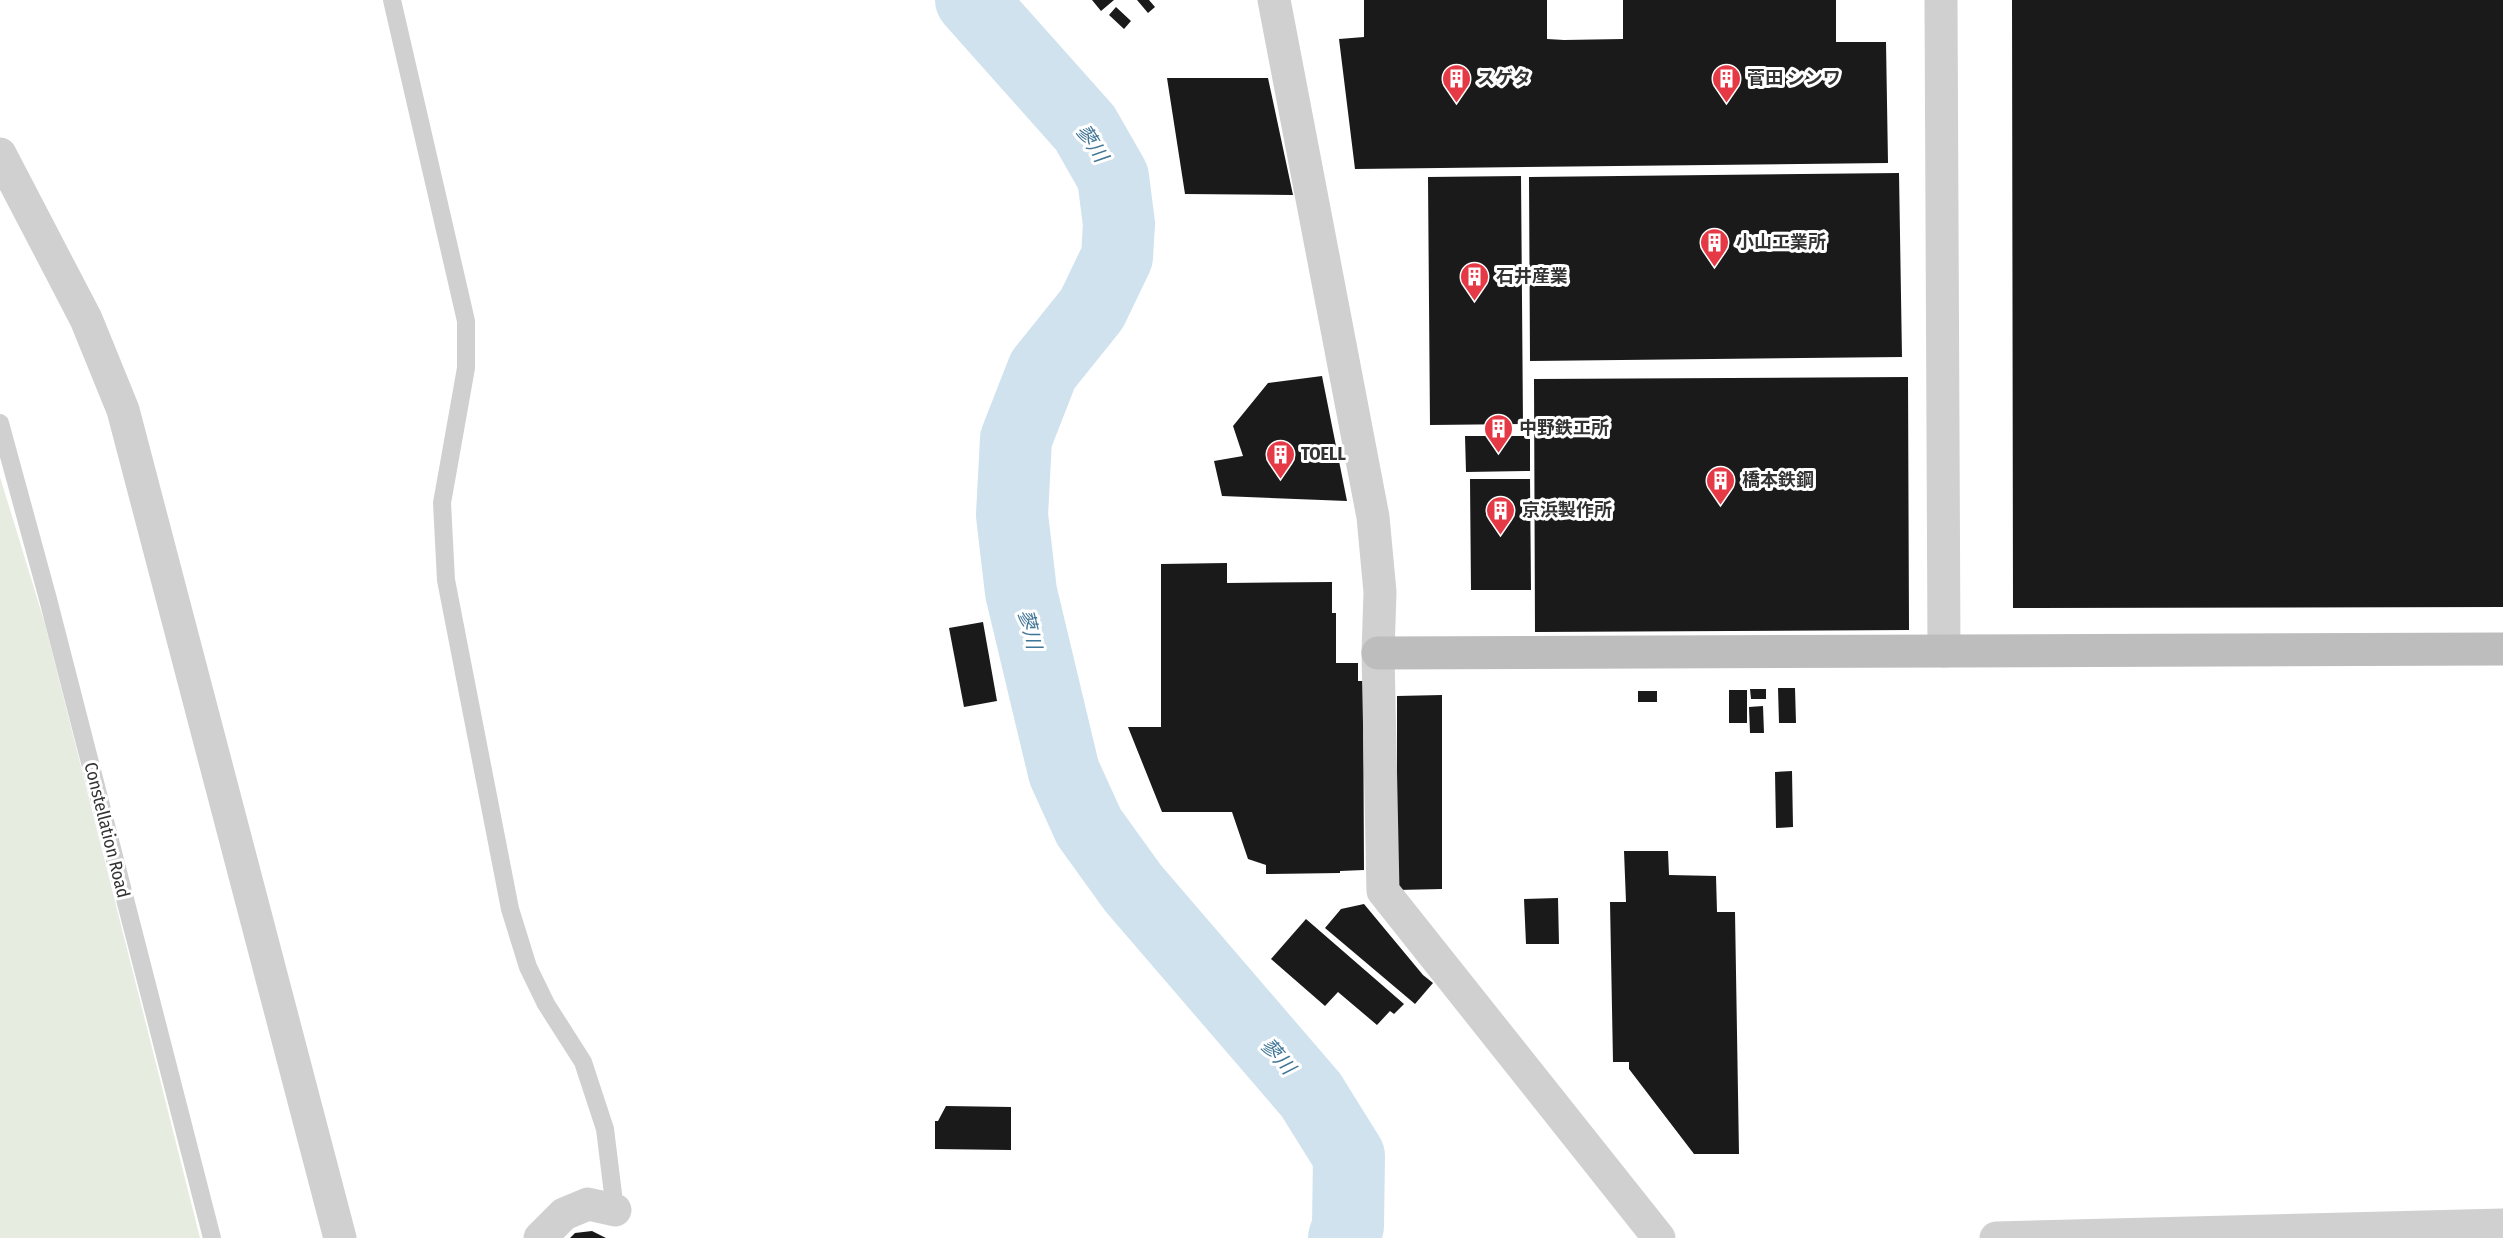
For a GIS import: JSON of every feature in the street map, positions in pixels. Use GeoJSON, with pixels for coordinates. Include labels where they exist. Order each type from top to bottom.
{"type":"FeatureCollection","features":[{"type":"Feature","properties":{"kind":"street"},"geometry":{"type":"LineString","coordinates":[[1274,0],[1373,517],[1380,592],[1378,653],[1383,891],[1659,1238]]}},
{"type":"Feature","properties":{"kind":"street"},"geometry":{"type":"LineString","coordinates":[[1941,0],[1944,651]]}},
{"type":"Feature","properties":{"kind":"street"},"geometry":{"type":"LineString","coordinates":[[0,154],[86,319],[123,410],[340,1238]]}},
{"type":"Feature","properties":{"kind":"street"},"geometry":{"type":"LineString","coordinates":[[1378,653],[2503,649]]}},
{"type":"Feature","properties":{"kind":"street"},"geometry":{"type":"LineString","coordinates":[[540,1238],[564,1214],[588,1204],[615,1210]]}},
{"type":"Feature","properties":{"kind":"street"},"geometry":{"type":"LineString","coordinates":[[1996,1238],[2503,1225]]}},
{"type":"Feature","properties":{"kind":"lane"},"geometry":{"type":"LineString","coordinates":[[392,0],[466,321],[466,368],[442,503],[446,580],[510,909],[528,967],[546,1004],[583,1062],[605,1129],[615,1210]]}},
{"type":"Feature","properties":{"kind":"lane","name":"Constellation Road"},"geometry":{"type":"LineString","coordinates":[[0,423],[48,599],[212,1238]]}},
{"type":"Feature","properties":{"kind":"shaded area"},"geometry":{"type":"Polygon","coordinates":[[[0,477],[45,624],[200,1238],[0,1238],[0,477]]]}},
{"type":"Feature","properties":{"kind":"building"},"geometry":{"type":"Polygon","coordinates":[[[1092,0],[1114,0],[1101,11],[1092,0]]]}},
{"type":"Feature","properties":{"kind":"building"},"geometry":{"type":"Polygon","coordinates":[[[1137,0],[1149,0],[1155,7],[1148,13],[1137,0]]]}},
{"type":"Feature","properties":{"kind":"building"},"geometry":{"type":"Polygon","coordinates":[[[1364,0],[1547,0],[1547,39],[1564,40],[1623,39],[1623,0],[1836,0],[1836,42],[1886,42],[1888,163],[1355,169],[1339,39],[1364,37],[1364,0]]]}},
{"type":"Feature","properties":{"kind":"building"},"geometry":{"type":"Polygon","coordinates":[[[2012,0],[2503,0],[2503,607],[2013,608],[2012,0]]]}},
{"type":"Feature","properties":{"kind":"building"},"geometry":{"type":"Polygon","coordinates":[[[1116,7],[1131,21],[1124,29],[1109,15],[1116,7]]]}},
{"type":"Feature","properties":{"kind":"building"},"geometry":{"type":"Polygon","coordinates":[[[1167,78],[1268,78],[1293,195],[1185,194],[1167,78]]]}},
{"type":"Feature","properties":{"kind":"building","name":"小山工業所"},"geometry":{"type":"Polygon","coordinates":[[[1899,173],[1902,357],[1530,361],[1529,177],[1899,173]]]}},
{"type":"Feature","properties":{"kind":"building","name":"石井産業"},"geometry":{"type":"Polygon","coordinates":[[[1521,176],[1523,424],[1430,425],[1428,177],[1521,176]]]}},
{"type":"Feature","properties":{"kind":"building"},"geometry":{"type":"Polygon","coordinates":[[[1322,376],[1347,501],[1222,496],[1214,461],[1243,456],[1233,426],[1268,383],[1322,376]]]}},
{"type":"Feature","properties":{"kind":"building","name":"橋本鉄鋼"},"geometry":{"type":"Polygon","coordinates":[[[1908,377],[1909,630],[1535,632],[1534,379],[1908,377]]]}},
{"type":"Feature","properties":{"kind":"building","name":"中野鉄工所"},"geometry":{"type":"Polygon","coordinates":[[[1465,436],[1530,436],[1530,471],[1466,472],[1465,436]]]}},
{"type":"Feature","properties":{"kind":"building","name":"京浜製作所"},"geometry":{"type":"Polygon","coordinates":[[[1470,479],[1530,479],[1531,590],[1471,590],[1470,479]]]}},
{"type":"Feature","properties":{"kind":"building"},"geometry":{"type":"Polygon","coordinates":[[[1227,563],[1227,583],[1332,582],[1332,613],[1336,613],[1336,663],[1358,663],[1358,681],[1363,681],[1364,870],[1340,871],[1340,873],[1266,874],[1266,865],[1248,859],[1232,812],[1162,812],[1128,727],[1161,727],[1161,564],[1227,563]]]}},
{"type":"Feature","properties":{"kind":"building"},"geometry":{"type":"Polygon","coordinates":[[[983,622],[997,701],[964,707],[949,628],[983,622]]]}},
{"type":"Feature","properties":{"kind":"building"},"geometry":{"type":"Polygon","coordinates":[[[1778,688],[1795,688],[1796,723],[1779,723],[1778,688]]]}},
{"type":"Feature","properties":{"kind":"building"},"geometry":{"type":"Polygon","coordinates":[[[1750,689],[1766,689],[1766,699],[1751,699],[1750,689]]]}},
{"type":"Feature","properties":{"kind":"building"},"geometry":{"type":"Polygon","coordinates":[[[1729,690],[1747,690],[1747,723],[1729,723],[1729,690]]]}},
{"type":"Feature","properties":{"kind":"building"},"geometry":{"type":"Polygon","coordinates":[[[1638,691],[1657,691],[1657,702],[1638,702],[1638,691]]]}},
{"type":"Feature","properties":{"kind":"building"},"geometry":{"type":"Polygon","coordinates":[[[1442,695],[1442,889],[1397,890],[1397,696],[1442,695]]]}},
{"type":"Feature","properties":{"kind":"building"},"geometry":{"type":"Polygon","coordinates":[[[1763,706],[1764,733],[1750,733],[1749,707],[1763,706]]]}},
{"type":"Feature","properties":{"kind":"building"},"geometry":{"type":"Polygon","coordinates":[[[1792,771],[1793,827],[1776,828],[1775,772],[1792,771]]]}},
{"type":"Feature","properties":{"kind":"building"},"geometry":{"type":"Polygon","coordinates":[[[1624,851],[1668,851],[1669,875],[1716,876],[1717,912],[1735,912],[1739,1154],[1694,1154],[1629,1069],[1629,1062],[1613,1062],[1610,902],[1626,902],[1624,851]]]}},
{"type":"Feature","properties":{"kind":"building"},"geometry":{"type":"Polygon","coordinates":[[[1558,898],[1559,944],[1526,944],[1524,899],[1558,898]]]}},
{"type":"Feature","properties":{"kind":"building"},"geometry":{"type":"Polygon","coordinates":[[[1364,904],[1423,975],[1433,983],[1415,1004],[1325,928],[1341,909],[1364,904]]]}},
{"type":"Feature","properties":{"kind":"building"},"geometry":{"type":"Polygon","coordinates":[[[1306,919],[1404,1004],[1394,1014],[1390,1011],[1377,1025],[1338,992],[1325,1006],[1271,959],[1306,919]]]}},
{"type":"Feature","properties":{"kind":"building"},"geometry":{"type":"Polygon","coordinates":[[[946,1106],[1011,1107],[1011,1150],[935,1149],[935,1121],[938,1121],[946,1106]]]}},
{"type":"Feature","properties":{"kind":"building"},"geometry":{"type":"Polygon","coordinates":[[[592,1231],[606,1238],[570,1238],[575,1233],[592,1231]]]}},
{"type":"Feature","properties":{"kind":"waterway","name":"蓼川"},"geometry":{"type":"LineString","coordinates":[[971,0],[1085,128],[1113,177],[1119,224],[1117,257],[1092,309],[1043,370],[1016,439],[1012,515],[1021,592],[1064,772],[1089,827],[1133,888],[1311,1095],[1349,1156],[1348,1226],[1344,1238]]}},
{"type":"Feature","properties":{"kind":"place","name":"スゲタ"},"geometry":{"type":"Point","coordinates":[1456,104]}},
{"type":"Feature","properties":{"kind":"place","name":"菅田 シンワ"},"geometry":{"type":"Point","coordinates":[1726,104]}},
{"type":"Feature","properties":{"kind":"place","name":"小山工業所"},"geometry":{"type":"Point","coordinates":[1715,268]}},
{"type":"Feature","properties":{"kind":"place","name":"石井産業"},"geometry":{"type":"Point","coordinates":[1475,302]}},
{"type":"Feature","properties":{"kind":"place","name":"中野鉄工所"},"geometry":{"type":"Point","coordinates":[1498,454]}},
{"type":"Feature","properties":{"kind":"place","name":"TOELL"},"geometry":{"type":"Point","coordinates":[1280,480]}},
{"type":"Feature","properties":{"kind":"place","name":"橋本鉄鋼"},"geometry":{"type":"Point","coordinates":[1721,506]}},
{"type":"Feature","properties":{"kind":"place","name":"京浜製作所"},"geometry":{"type":"Point","coordinates":[1501,536]}}]}
